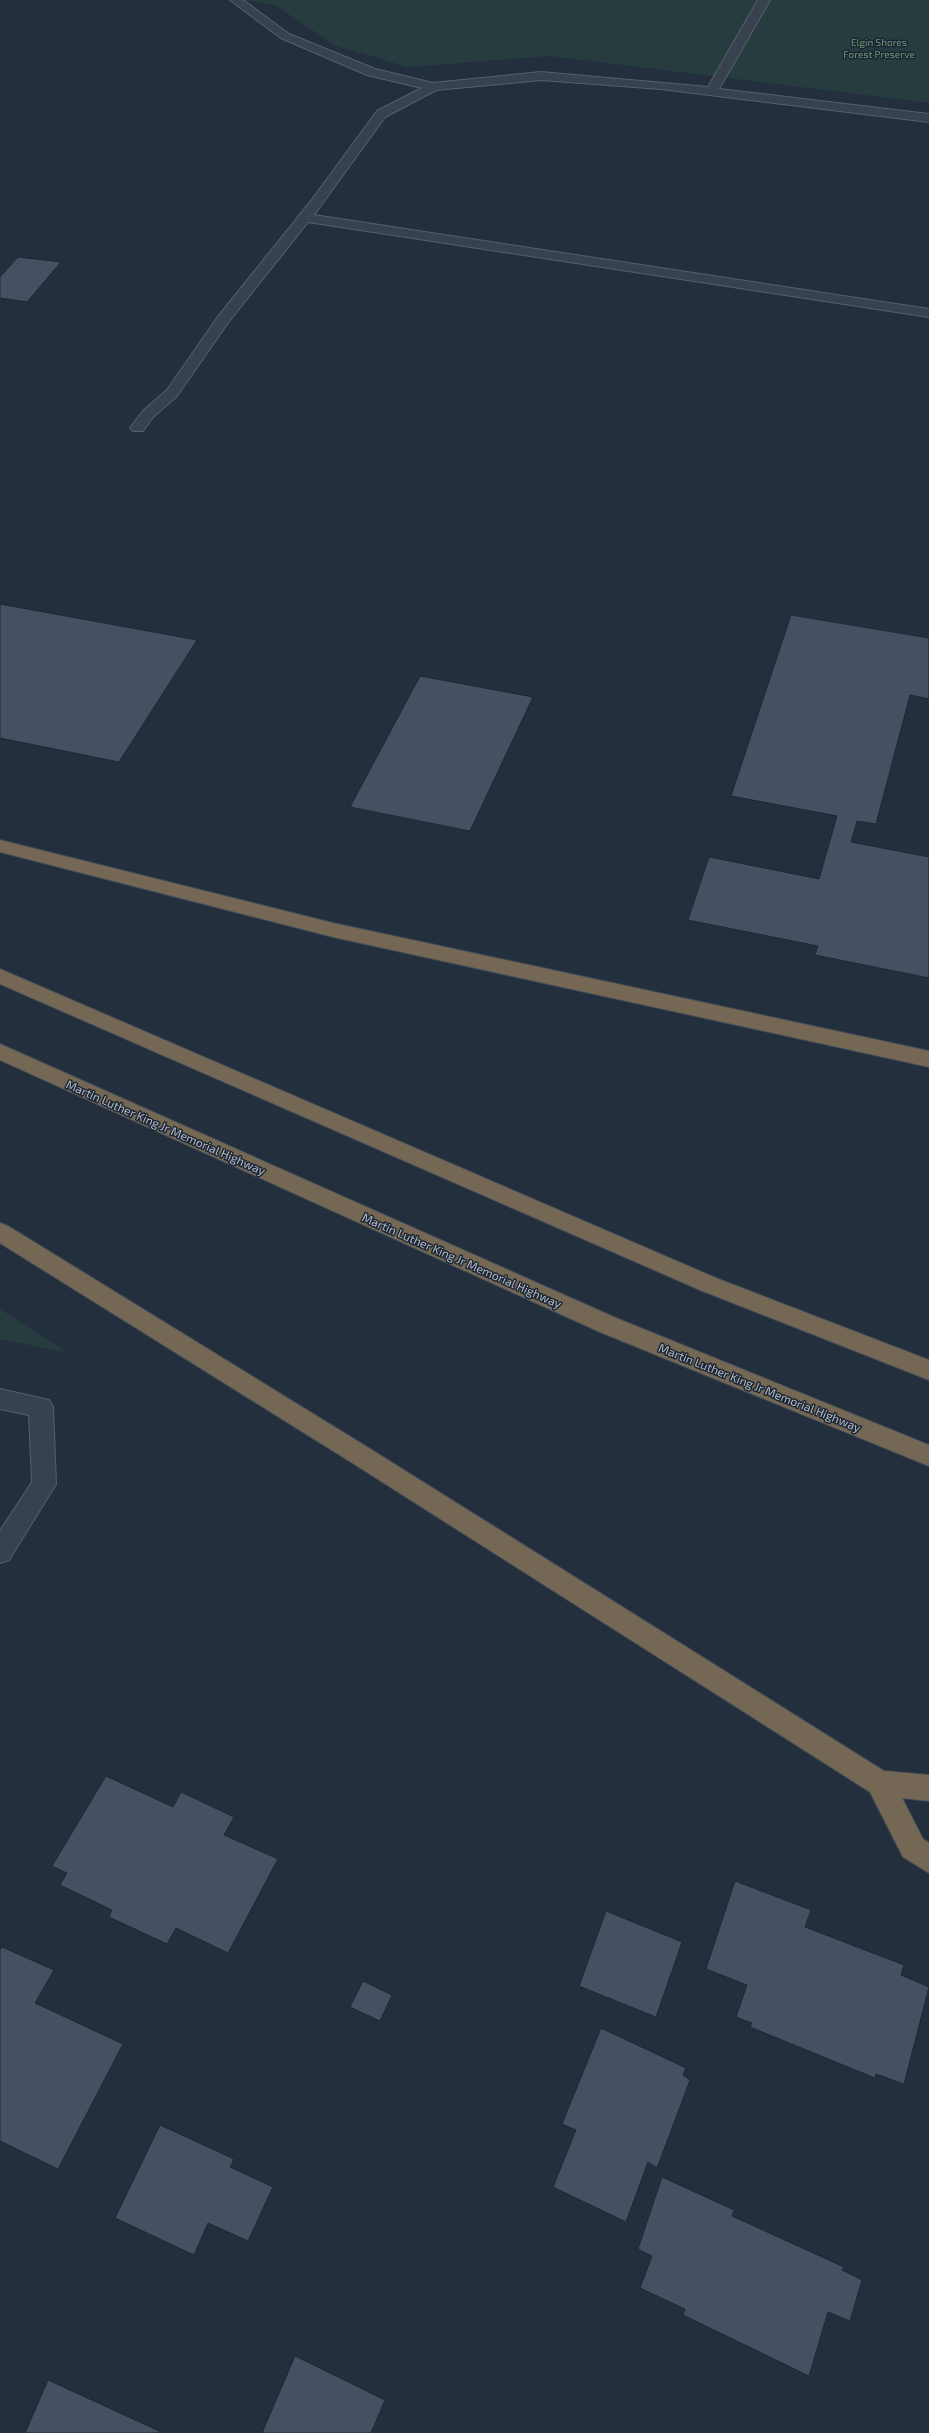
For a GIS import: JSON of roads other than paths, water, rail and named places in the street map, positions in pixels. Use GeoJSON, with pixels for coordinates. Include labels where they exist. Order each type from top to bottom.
{"type":"FeatureCollection","features":[{"type":"Feature","properties":{"kind":"highway"},"geometry":{"type":"LineString","coordinates":[[0,846],[334,930],[929,1059]]}},
{"type":"Feature","properties":{"kind":"highway"},"geometry":{"type":"LineString","coordinates":[[0,976],[708,1284],[929,1370]]}},
{"type":"Feature","properties":{"kind":"highway","name":"Martin Luther King Jr Memorial Highway"},"geometry":{"type":"LineString","coordinates":[[0,1052],[608,1326],[929,1456]]}},
{"type":"Feature","properties":{"kind":"highway"},"geometry":{"type":"LineString","coordinates":[[0,1232],[363,1457],[880,1783],[929,1788]]}},
{"type":"Feature","properties":{"kind":"highway"},"geometry":{"type":"LineString","coordinates":[[880,1783],[913,1848],[929,1859]]}},
{"type":"Feature","properties":{"kind":"street"},"geometry":{"type":"LineString","coordinates":[[236,0],[285,36],[371,72],[433,87],[541,76],[712,91],[929,118]]}},
{"type":"Feature","properties":{"kind":"street"},"geometry":{"type":"LineString","coordinates":[[712,91],[764,0]]}},
{"type":"Feature","properties":{"kind":"street"},"geometry":{"type":"LineString","coordinates":[[138,428],[148,414],[172,393],[222,321],[305,218],[381,114],[433,87]]}},
{"type":"Feature","properties":{"kind":"street"},"geometry":{"type":"LineString","coordinates":[[305,218],[929,313]]}},
{"type":"Feature","properties":{"kind":"street"},"geometry":{"type":"LineString","coordinates":[[0,1399],[41,1407],[44,1484],[0,1552]]}},
{"type":"Feature","properties":{"kind":"park label","name":"Elgin Shores Forest Preserve"},"geometry":{"type":"Point","coordinates":[879,48]}}]}
